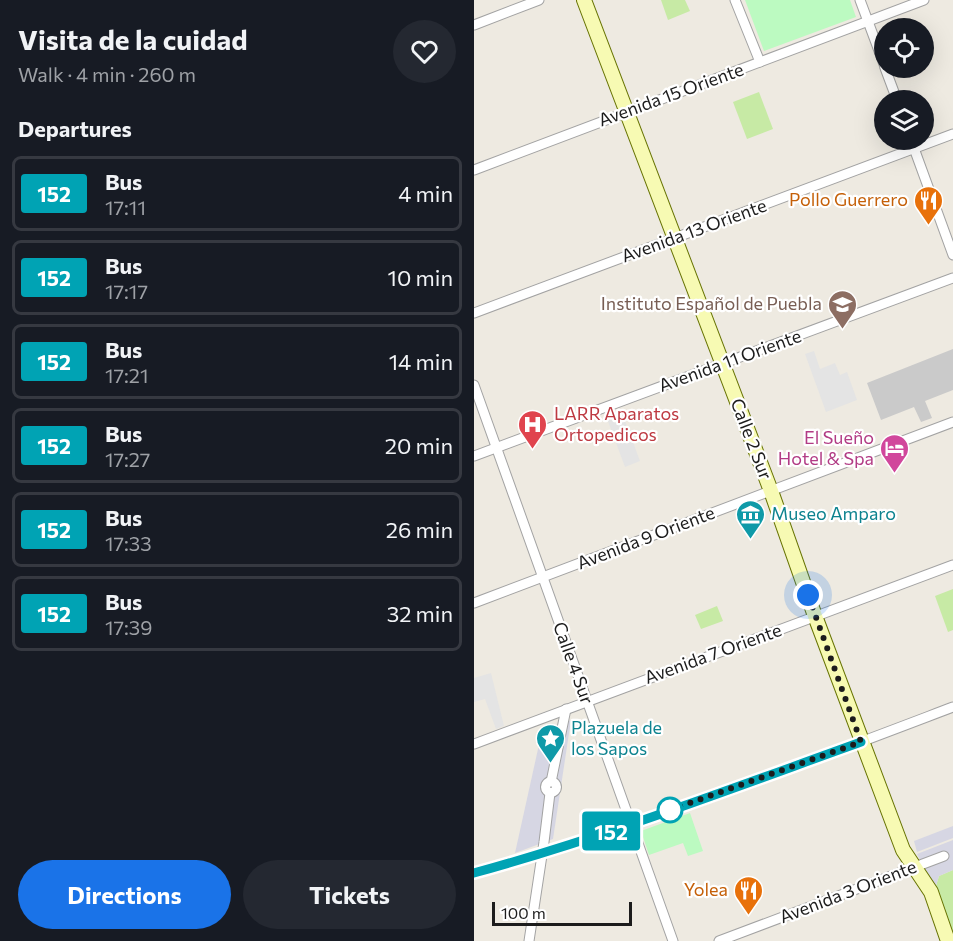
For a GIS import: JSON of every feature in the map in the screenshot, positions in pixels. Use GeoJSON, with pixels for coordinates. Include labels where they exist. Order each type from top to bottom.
{"type":"FeatureCollection","features":[{"type":"Feature","properties":{"kind":"street"},"geometry":{"type":"LineString","coordinates":[[474,25],[539,0]]}},
{"type":"Feature","properties":{"kind":"street","name":"Calle 2 Sur"},"geometry":{"type":"LineString","coordinates":[[584,0],[771,491],[861,742],[903,850],[931,892],[948,941]]}},
{"type":"Feature","properties":{"kind":"street"},"geometry":{"type":"LineString","coordinates":[[735,0],[760,62]]}},
{"type":"Feature","properties":{"kind":"street"},"geometry":{"type":"LineString","coordinates":[[860,0],[874,37]]}},
{"type":"Feature","properties":{"kind":"street","name":"Avenida 15 Oriente"},"geometry":{"type":"LineString","coordinates":[[474,170],[924,0]]}},
{"type":"Feature","properties":{"kind":"street","name":"Avenida 13 Oriente"},"geometry":{"type":"LineString","coordinates":[[934,139],[953,134]]}},
{"type":"Feature","properties":{"kind":"street","name":"Avenida 13 Oriente"},"geometry":{"type":"LineString","coordinates":[[474,313],[674,238],[898,150]]}},
{"type":"Feature","properties":{"kind":"street"},"geometry":{"type":"LineString","coordinates":[[915,150],[953,255]]}},
{"type":"Feature","properties":{"kind":"street","name":"Avenida 11 Oriente"},"geometry":{"type":"LineString","coordinates":[[474,456],[953,278]]}},
{"type":"Feature","properties":{"kind":"street","name":"Calle 4 Sur"},"geometry":{"type":"LineString","coordinates":[[474,385],[673,941]]}},
{"type":"Feature","properties":{"kind":"street","name":"Avenida 9 Oriente"},"geometry":{"type":"LineString","coordinates":[[474,603],[953,422]]}},
{"type":"Feature","properties":{"kind":"street","name":"Avenida 7 Oriente"},"geometry":{"type":"LineString","coordinates":[[474,744],[953,565]]}},
{"type":"Feature","properties":{"kind":"street"},"geometry":{"type":"LineString","coordinates":[[474,873],[543,854],[630,825],[953,707]]}},
{"type":"Feature","properties":{"kind":"street"},"geometry":{"type":"LineString","coordinates":[[529,941],[550,793],[556,788],[555,783],[552,782],[566,709]]}},
{"type":"Feature","properties":{"kind":"street","name":"Avenida 3 Oriente"},"geometry":{"type":"LineString","coordinates":[[719,941],[949,854]]}},
{"type":"Feature","properties":{"kind":"shaded area"},"geometry":{"type":"Polygon","coordinates":[[[953,349],[953,390],[925,401],[932,418],[921,422],[914,407],[881,420],[867,383],[953,349]]]}},
{"type":"Feature","properties":{"kind":"shaded area"},"geometry":{"type":"Polygon","coordinates":[[[814,351],[820,369],[835,363],[840,375],[847,372],[857,400],[826,412],[805,354],[814,351]]]}},
{"type":"Feature","properties":{"kind":"shaded area"},"geometry":{"type":"Polygon","coordinates":[[[621,410],[640,461],[625,467],[606,416],[621,410]]]}},
{"type":"Feature","properties":{"kind":"shaded area"},"geometry":{"type":"Polygon","coordinates":[[[491,673],[504,726],[496,729],[485,699],[474,702],[474,678],[491,673]]]}},
{"type":"Feature","properties":{"kind":"shaded area","name":"Plazuela de los Sapos"},"geometry":{"type":"Polygon","coordinates":[[[571,720],[553,839],[515,853],[542,731],[571,720]]]}},
{"type":"Feature","properties":{"kind":"shaded area"},"geometry":{"type":"Polygon","coordinates":[[[953,826],[953,838],[917,852],[914,841],[953,826]]]}},
{"type":"Feature","properties":{"kind":"shaded area"},"geometry":{"type":"Polygon","coordinates":[[[953,840],[953,870],[939,876],[935,889],[917,854],[953,840]]]}},
{"type":"Feature","properties":{"kind":"green space"},"geometry":{"type":"Polygon","coordinates":[[[661,0],[685,0],[690,11],[668,20],[661,0]]]}},
{"type":"Feature","properties":{"kind":"green space"},"geometry":{"type":"Polygon","coordinates":[[[745,0],[850,0],[856,17],[764,51],[745,0]]]}},
{"type":"Feature","properties":{"kind":"green space"},"geometry":{"type":"Polygon","coordinates":[[[759,92],[773,129],[747,139],[733,102],[759,92]]]}},
{"type":"Feature","properties":{"kind":"green space"},"geometry":{"type":"Polygon","coordinates":[[[953,589],[953,630],[948,632],[935,596],[953,589]]]}},
{"type":"Feature","properties":{"kind":"green space"},"geometry":{"type":"Polygon","coordinates":[[[717,606],[723,621],[701,629],[695,615],[717,606]]]}},
{"type":"Feature","properties":{"kind":"green space"},"geometry":{"type":"Polygon","coordinates":[[[690,813],[703,851],[688,856],[683,843],[649,855],[641,831],[690,813]]]}},
{"type":"Feature","properties":{"kind":"green space"},"geometry":{"type":"Polygon","coordinates":[[[953,870],[953,939],[935,889],[939,876],[953,870]]]}},
{"type":"Feature","properties":{"kind":"bus line","name":"152"},"geometry":{"type":"LineString","coordinates":[[474,873],[543,854],[861,742]]}},
{"type":"Feature","properties":{"kind":"place","name":"Pollo Guerrero"},"geometry":{"type":"Point","coordinates":[929,226]}},
{"type":"Feature","properties":{"kind":"place","name":"Instituto Español de Puebla"},"geometry":{"type":"Point","coordinates":[843,330]}},
{"type":"Feature","properties":{"kind":"place","name":"LARR Aparatos Ortopedicos"},"geometry":{"type":"Point","coordinates":[533,450]}},
{"type":"Feature","properties":{"kind":"place","name":"El Sueño Hotel & Spa"},"geometry":{"type":"Point","coordinates":[895,474]}},
{"type":"Feature","properties":{"kind":"place","name":"Museo Amparo"},"geometry":{"type":"Point","coordinates":[750,540]}},
{"type":"Feature","properties":{"kind":"place","name":"Plazuela de los Sapos"},"geometry":{"type":"Point","coordinates":[550,764]}},
{"type":"Feature","properties":{"kind":"place","name":"Yolea"},"geometry":{"type":"Point","coordinates":[749,916]}},
{"type":"Feature","properties":{"kind":"route"},"geometry":{"type":"LineString","coordinates":[[670,810],[861,742],[808,595]]}}]}
